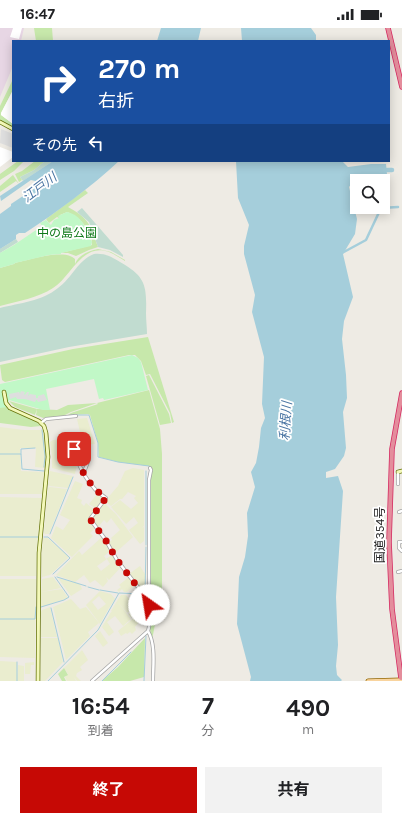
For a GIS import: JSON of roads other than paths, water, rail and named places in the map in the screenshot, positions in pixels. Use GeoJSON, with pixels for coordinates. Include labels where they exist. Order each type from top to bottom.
{"type":"FeatureCollection","features":[{"type":"Feature","properties":{"kind":"highway"},"geometry":{"type":"LineString","coordinates":[[388,28],[402,87]]}},
{"type":"Feature","properties":{"kind":"highway","name":"国道354号"},"geometry":{"type":"LineString","coordinates":[[401,679],[392,609],[389,542],[392,449],[402,393]]}},
{"type":"Feature","properties":{"kind":"main road"},"geometry":{"type":"LineString","coordinates":[[368,681],[401,679]]}},
{"type":"Feature","properties":{"kind":"street"},"geometry":{"type":"LineString","coordinates":[[0,122],[12,128]]}},
{"type":"Feature","properties":{"kind":"street"},"geometry":{"type":"LineString","coordinates":[[4,392],[6,403],[10,408],[41,423],[44,426],[46,433],[48,457],[39,554],[38,681]]}},
{"type":"Feature","properties":{"kind":"street"},"geometry":{"type":"LineString","coordinates":[[41,423],[46,419],[76,416]]}},
{"type":"Feature","properties":{"kind":"street"},"geometry":{"type":"LineString","coordinates":[[74,435],[72,440],[78,462],[93,488],[106,498],[90,519],[105,539],[117,560],[143,594],[149,605]]}},
{"type":"Feature","properties":{"kind":"street"},"geometry":{"type":"LineString","coordinates":[[84,472],[89,459]]}},
{"type":"Feature","properties":{"kind":"street"},"geometry":{"type":"LineString","coordinates":[[150,468],[148,631],[153,647],[153,681]]}},
{"type":"Feature","properties":{"kind":"street"},"geometry":{"type":"LineString","coordinates":[[398,484],[400,471]]}},
{"type":"Feature","properties":{"kind":"street"},"geometry":{"type":"LineString","coordinates":[[402,542],[399,542],[399,548],[402,551]]}},
{"type":"Feature","properties":{"kind":"street"},"geometry":{"type":"LineString","coordinates":[[398,572],[402,571]]}},
{"type":"Feature","properties":{"kind":"street"},"geometry":{"type":"LineString","coordinates":[[92,681],[148,631]]}},
{"type":"Feature","properties":{"kind":"water"},"geometry":{"type":"Polygon","coordinates":[[[161,28],[201,28],[198,40],[157,40],[161,28]]]}},
{"type":"Feature","properties":{"kind":"water"},"geometry":{"type":"Polygon","coordinates":[[[241,28],[311,28],[316,35],[316,40],[242,40],[241,28]]]}},
{"type":"Feature","properties":{"kind":"water","name":"江戸川"},"geometry":{"type":"Polygon","coordinates":[[[51,162],[118,162],[97,181],[61,208],[25,233],[19,233],[16,235],[16,239],[0,249],[0,214],[11,206],[11,204],[35,188],[37,183],[31,180],[1,201],[0,196],[51,162]]]}},
{"type":"Feature","properties":{"kind":"water","name":"利根川"},"geometry":{"type":"Polygon","coordinates":[[[236,162],[343,162],[348,167],[386,164],[387,174],[350,174],[350,214],[356,214],[357,219],[355,234],[343,254],[353,297],[344,321],[342,339],[347,398],[343,412],[346,448],[344,456],[335,469],[326,472],[326,478],[338,476],[343,491],[336,597],[338,645],[336,666],[337,675],[342,680],[341,681],[250,681],[251,677],[237,624],[239,577],[245,557],[248,536],[247,513],[255,487],[251,472],[256,463],[261,428],[265,418],[262,404],[264,357],[252,312],[255,295],[244,254],[244,246],[249,225],[238,198],[236,162]]]}},
{"type":"Feature","properties":{"kind":"waterway"},"geometry":{"type":"LineString","coordinates":[[382,170],[392,170]]}},
{"type":"Feature","properties":{"kind":"waterway"},"geometry":{"type":"LineString","coordinates":[[342,253],[366,240],[381,208],[398,207]]}},
{"type":"Feature","properties":{"kind":"waterway"},"geometry":{"type":"LineString","coordinates":[[71,415],[89,415],[98,443],[98,457],[118,462],[149,466]]}},
{"type":"Feature","properties":{"kind":"waterway"},"geometry":{"type":"LineString","coordinates":[[42,430],[45,456],[44,467]]}},
{"type":"Feature","properties":{"kind":"waterway"},"geometry":{"type":"LineString","coordinates":[[21,454],[21,449],[35,448]]}},
{"type":"Feature","properties":{"kind":"waterway"},"geometry":{"type":"LineString","coordinates":[[0,454],[21,454],[22,469],[44,471]]}},
{"type":"Feature","properties":{"kind":"waterway"},"geometry":{"type":"LineString","coordinates":[[146,471],[146,545]]}},
{"type":"Feature","properties":{"kind":"waterway"},"geometry":{"type":"LineString","coordinates":[[50,534],[73,477]]}},
{"type":"Feature","properties":{"kind":"waterway"},"geometry":{"type":"LineString","coordinates":[[0,537],[38,537]]}},
{"type":"Feature","properties":{"kind":"waterway"},"geometry":{"type":"LineString","coordinates":[[44,537],[48,537],[70,558],[53,574]]}},
{"type":"Feature","properties":{"kind":"waterway"},"geometry":{"type":"LineString","coordinates":[[145,594],[146,547]]}},
{"type":"Feature","properties":{"kind":"waterway"},"geometry":{"type":"LineString","coordinates":[[41,607],[69,597],[55,577]]}},
{"type":"Feature","properties":{"kind":"waterway"},"geometry":{"type":"LineString","coordinates":[[57,577],[86,586]]}},
{"type":"Feature","properties":{"kind":"waterway"},"geometry":{"type":"LineString","coordinates":[[88,587],[99,590]]}},
{"type":"Feature","properties":{"kind":"waterway"},"geometry":{"type":"LineString","coordinates":[[100,590],[118,593]]}},
{"type":"Feature","properties":{"kind":"waterway"},"geometry":{"type":"LineString","coordinates":[[48,681],[98,630],[119,593],[142,594]]}},
{"type":"Feature","properties":{"kind":"waterway"},"geometry":{"type":"LineString","coordinates":[[0,619],[35,619],[36,607]]}},
{"type":"Feature","properties":{"kind":"waterway"},"geometry":{"type":"LineString","coordinates":[[51,608],[64,662]]}},
{"type":"Feature","properties":{"kind":"waterway"},"geometry":{"type":"LineString","coordinates":[[144,681],[146,636]]}},
{"type":"Feature","properties":{"kind":"waterway"},"geometry":{"type":"LineString","coordinates":[[102,681],[131,652]]}},
{"type":"Feature","properties":{"kind":"waterway"},"geometry":{"type":"LineString","coordinates":[[17,662],[17,681]]}},
{"type":"Feature","properties":{"kind":"park label","name":"中の島公園"},"geometry":{"type":"Point","coordinates":[67,233]}}]}
